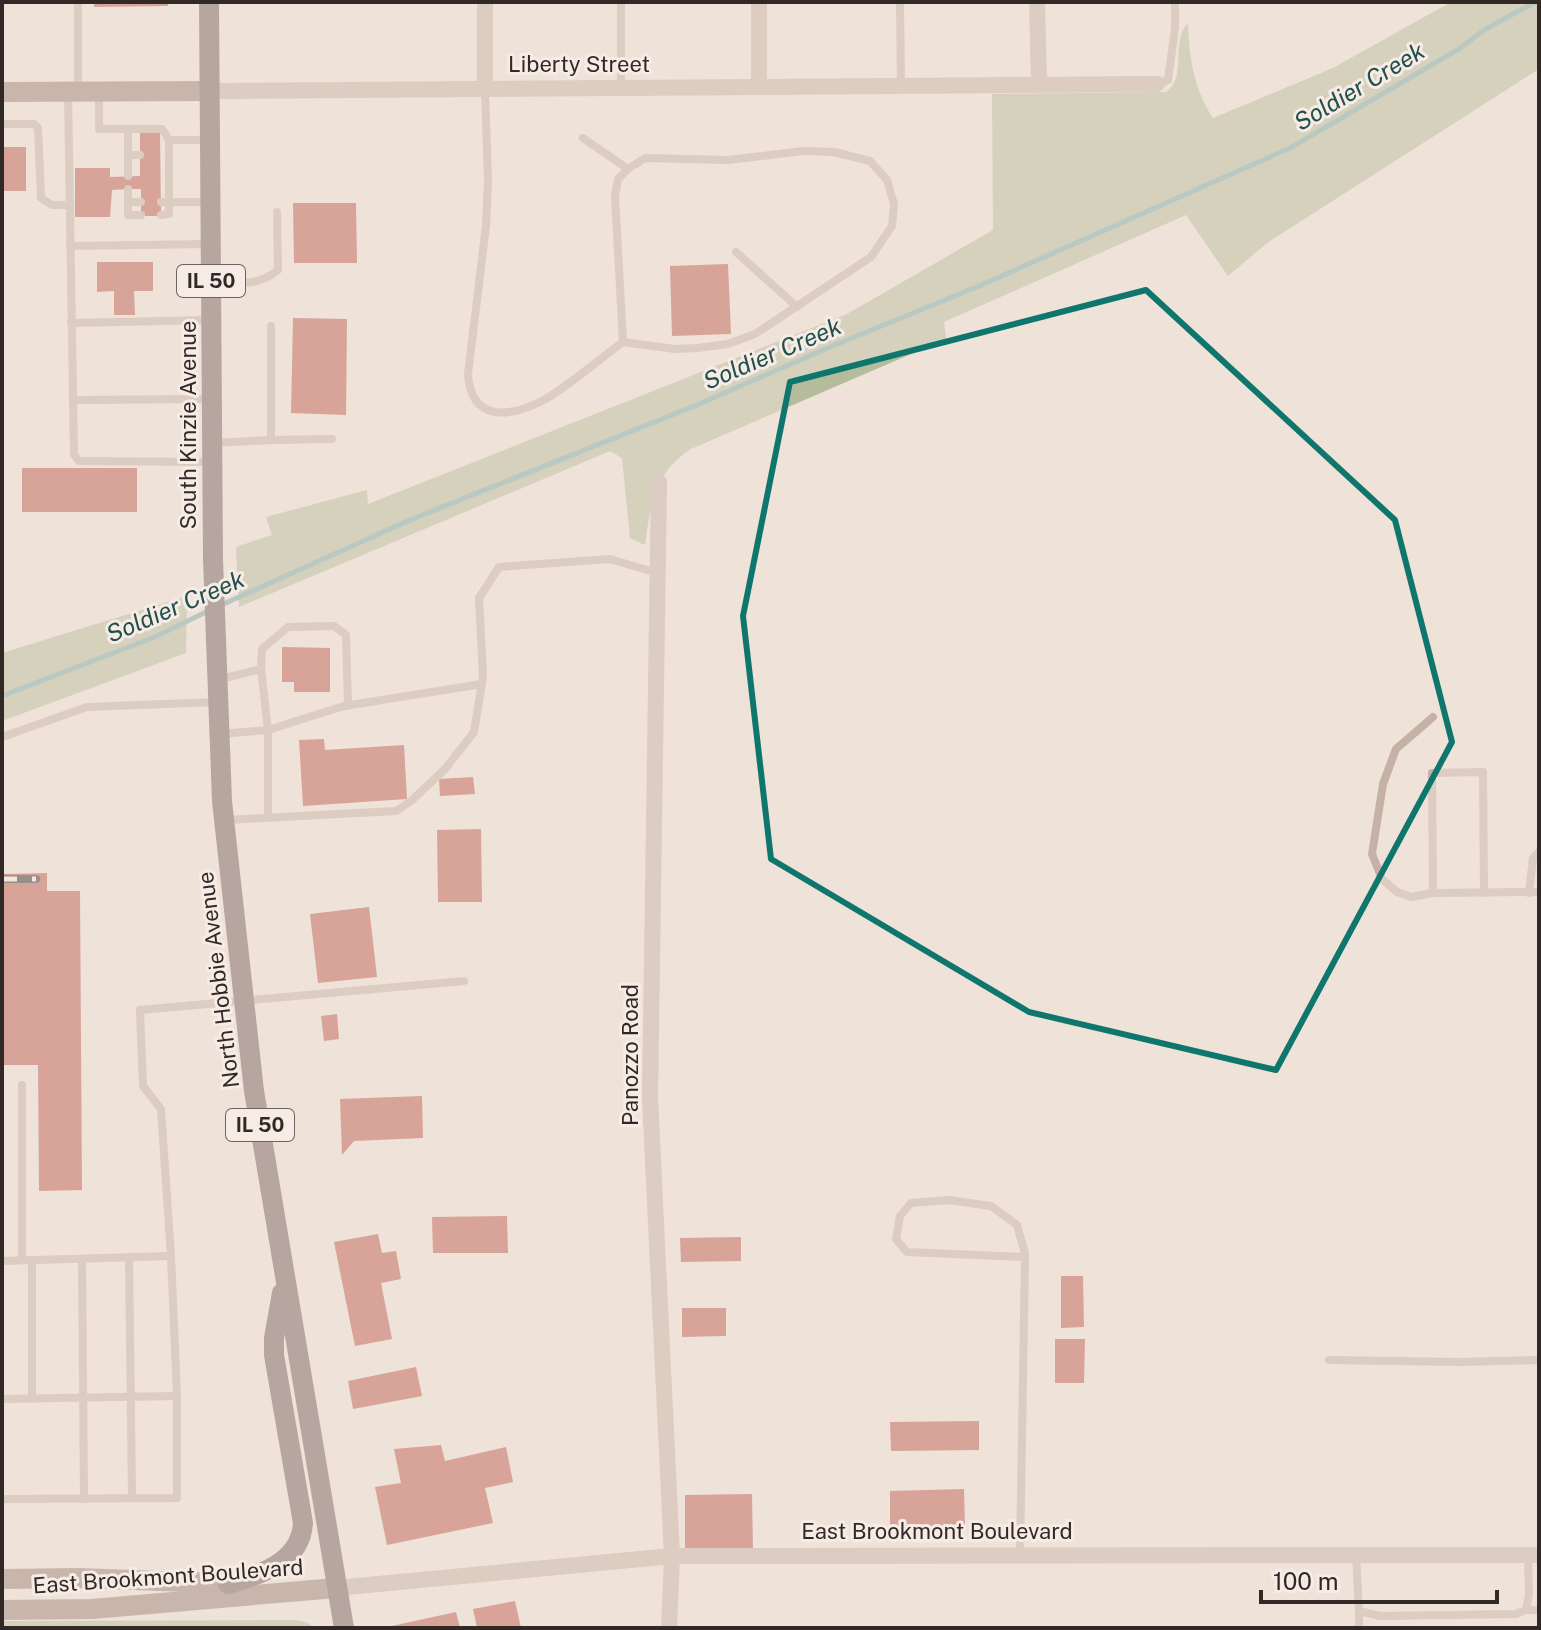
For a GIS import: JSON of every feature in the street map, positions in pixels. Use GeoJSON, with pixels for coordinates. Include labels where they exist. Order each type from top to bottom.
{"type":"FeatureCollection","features":[{"type":"Feature","properties":{"kind":"main road","name":"South Kinzie Avenue"},"geometry":{"type":"LineString","coordinates":[[209,2],[213,559]]}},
{"type":"Feature","properties":{"kind":"main road","name":"Liberty Street"},"geometry":{"type":"LineString","coordinates":[[2,92],[209,91]]}},
{"type":"Feature","properties":{"kind":"main road","name":"North Hobbie Avenue"},"geometry":{"type":"LineString","coordinates":[[213,559],[224,820],[254,1091],[344,1628]]}},
{"type":"Feature","properties":{"kind":"main road"},"geometry":{"type":"LineString","coordinates":[[228,1584],[267,1572],[293,1550],[302,1537],[303,1523],[274,1355],[285,1277]]}},
{"type":"Feature","properties":{"kind":"main road","name":"East Brookmont Boulevard"},"geometry":{"type":"LineString","coordinates":[[2,1579],[78,1578],[336,1588]]}},
{"type":"Feature","properties":{"kind":"main road","name":"East Brookmont Boulevard"},"geometry":{"type":"LineString","coordinates":[[2,1610],[92,1609],[336,1588]]}},
{"type":"Feature","properties":{"kind":"street"},"geometry":{"type":"LineString","coordinates":[[485,2],[485,89]]}},
{"type":"Feature","properties":{"kind":"street"},"geometry":{"type":"LineString","coordinates":[[759,2],[759,87]]}},
{"type":"Feature","properties":{"kind":"street"},"geometry":{"type":"LineString","coordinates":[[1037,2],[1039,85]]}},
{"type":"Feature","properties":{"kind":"street","name":"Liberty Street"},"geometry":{"type":"LineString","coordinates":[[209,91],[1157,84]]}},
{"type":"Feature","properties":{"kind":"street","name":"Panozzo Road"},"geometry":{"type":"LineString","coordinates":[[659,482],[650,1098],[672,1556],[669,1628]]}},
{"type":"Feature","properties":{"kind":"street","name":"East Brookmont Boulevard"},"geometry":{"type":"LineString","coordinates":[[336,1588],[672,1556],[1533,1555]]}},
{"type":"Feature","properties":{"kind":"lane"},"geometry":{"type":"LineString","coordinates":[[78,2],[82,92],[69,205],[74,455],[79,461],[212,452],[271,440],[332,439]]}},
{"type":"Feature","properties":{"kind":"lane"},"geometry":{"type":"LineString","coordinates":[[621,2],[621,88]]}},
{"type":"Feature","properties":{"kind":"lane"},"geometry":{"type":"LineString","coordinates":[[900,2],[901,86]]}},
{"type":"Feature","properties":{"kind":"lane"},"geometry":{"type":"LineString","coordinates":[[1157,84],[1168,80],[1175,2]]}},
{"type":"Feature","properties":{"kind":"lane"},"geometry":{"type":"LineString","coordinates":[[485,89],[486,226],[468,374],[469,390],[477,404],[491,411],[507,412],[542,401],[623,342],[675,349],[728,344],[755,334],[871,257],[892,226],[894,204],[887,180],[870,161],[834,152],[803,151],[728,160],[645,158],[618,179],[615,196],[623,342]]}},
{"type":"Feature","properties":{"kind":"lane"},"geometry":{"type":"LineString","coordinates":[[82,92],[99,129],[162,129],[169,140],[165,155],[165,202],[169,214],[161,215]]}},
{"type":"Feature","properties":{"kind":"lane"},"geometry":{"type":"LineString","coordinates":[[2,124],[34,124],[38,128],[41,198],[52,205],[69,205]]}},
{"type":"Feature","properties":{"kind":"lane"},"geometry":{"type":"LineString","coordinates":[[128,129],[128,176]]}},
{"type":"Feature","properties":{"kind":"lane"},"geometry":{"type":"LineString","coordinates":[[583,138],[628,169]]}},
{"type":"Feature","properties":{"kind":"lane"},"geometry":{"type":"LineString","coordinates":[[169,140],[210,139]]}},
{"type":"Feature","properties":{"kind":"lane"},"geometry":{"type":"LineString","coordinates":[[128,155],[140,155]]}},
{"type":"Feature","properties":{"kind":"lane"},"geometry":{"type":"LineString","coordinates":[[128,189],[128,215],[141,215]]}},
{"type":"Feature","properties":{"kind":"lane"},"geometry":{"type":"LineString","coordinates":[[128,202],[141,202]]}},
{"type":"Feature","properties":{"kind":"lane"},"geometry":{"type":"LineString","coordinates":[[165,202],[210,202]]}},
{"type":"Feature","properties":{"kind":"lane"},"geometry":{"type":"LineString","coordinates":[[211,282],[256,283],[268,279],[278,270],[277,212]]}},
{"type":"Feature","properties":{"kind":"lane"},"geometry":{"type":"LineString","coordinates":[[70,246],[211,244]]}},
{"type":"Feature","properties":{"kind":"lane"},"geometry":{"type":"LineString","coordinates":[[736,252],[797,307]]}},
{"type":"Feature","properties":{"kind":"lane"},"geometry":{"type":"LineString","coordinates":[[71,323],[211,320]]}},
{"type":"Feature","properties":{"kind":"lane"},"geometry":{"type":"LineString","coordinates":[[271,326],[271,440]]}},
{"type":"Feature","properties":{"kind":"lane"},"geometry":{"type":"LineString","coordinates":[[73,400],[212,399]]}},
{"type":"Feature","properties":{"kind":"lane"},"geometry":{"type":"LineString","coordinates":[[224,820],[396,811],[411,801],[445,769],[474,732],[482,684],[479,598],[499,567],[610,559],[658,573]]}},
{"type":"Feature","properties":{"kind":"lane"},"geometry":{"type":"LineString","coordinates":[[268,818],[268,730],[261,669],[262,649],[288,627],[334,626],[346,635],[348,706]]}},
{"type":"Feature","properties":{"kind":"lane"},"geometry":{"type":"LineString","coordinates":[[217,680],[261,669]]}},
{"type":"Feature","properties":{"kind":"lane"},"geometry":{"type":"LineString","coordinates":[[219,734],[268,730],[348,706],[482,684]]}},
{"type":"Feature","properties":{"kind":"lane"},"geometry":{"type":"LineString","coordinates":[[2,737],[87,707],[218,702]]}},
{"type":"Feature","properties":{"kind":"lane"},"geometry":{"type":"LineString","coordinates":[[1433,717],[1396,749],[1380,798],[1372,854],[1382,879],[1397,892],[1411,897],[1433,893],[1539,892]]}},
{"type":"Feature","properties":{"kind":"lane"},"geometry":{"type":"LineString","coordinates":[[1433,893],[1432,773],[1483,772],[1484,893]]}},
{"type":"Feature","properties":{"kind":"lane"},"geometry":{"type":"LineString","coordinates":[[1529,893],[1533,858],[1539,852]]}},
{"type":"Feature","properties":{"kind":"lane"},"geometry":{"type":"LineString","coordinates":[[2,1499],[177,1498],[177,1396],[161,1109],[143,1086],[140,1010],[464,981]]}},
{"type":"Feature","properties":{"kind":"lane"},"geometry":{"type":"LineString","coordinates":[[22,1085],[22,1260]]}},
{"type":"Feature","properties":{"kind":"lane"},"geometry":{"type":"LineString","coordinates":[[1020,1555],[1025,1257],[1017,1225],[991,1206],[948,1200],[911,1203],[900,1216],[896,1239],[907,1252],[1025,1257]]}},
{"type":"Feature","properties":{"kind":"lane"},"geometry":{"type":"LineString","coordinates":[[2,1261],[171,1256]]}},
{"type":"Feature","properties":{"kind":"lane"},"geometry":{"type":"LineString","coordinates":[[129,1257],[132,1498]]}},
{"type":"Feature","properties":{"kind":"lane"},"geometry":{"type":"LineString","coordinates":[[82,1259],[84,1499]]}},
{"type":"Feature","properties":{"kind":"lane"},"geometry":{"type":"LineString","coordinates":[[32,1260],[32,1399]]}},
{"type":"Feature","properties":{"kind":"lane"},"geometry":{"type":"LineString","coordinates":[[1329,1360],[1539,1360]]}},
{"type":"Feature","properties":{"kind":"lane"},"geometry":{"type":"LineString","coordinates":[[2,1399],[177,1396]]}},
{"type":"Feature","properties":{"kind":"lane"},"geometry":{"type":"LineString","coordinates":[[1356,1554],[1359,1628]]}},
{"type":"Feature","properties":{"kind":"lane"},"geometry":{"type":"LineString","coordinates":[[1526,1610],[1533,1555]]}},
{"type":"Feature","properties":{"kind":"lane"},"geometry":{"type":"LineString","coordinates":[[1359,1611],[1380,1616],[1516,1614],[1539,1610]]}},
{"type":"Feature","properties":{"kind":"highlighted area"},"geometry":{"type":"Polygon","coordinates":[[[1146,290],[1395,520],[1452,742],[1276,1070],[1029,1012],[771,859],[743,616],[790,382],[1146,290]]]}},
{"type":"Feature","properties":{"kind":"green space"},"geometry":{"type":"Polygon","coordinates":[[[1451,2],[1539,2],[1539,69],[1267,243],[1228,276],[1186,215],[944,322],[946,339],[691,449],[661,479],[652,503],[645,545],[630,538],[622,458],[610,451],[239,607],[236,547],[272,535],[266,517],[367,490],[368,504],[847,314],[993,230],[992,94],[1166,92],[1176,77],[1180,39],[1188,23],[1194,73],[1201,96],[1213,118],[1333,68],[1451,2]]]}},
{"type":"Feature","properties":{"kind":"green space"},"geometry":{"type":"Polygon","coordinates":[[[187,596],[186,653],[2,721],[2,653],[187,596]]]}},
{"type":"Feature","properties":{"kind":"green space"},"geometry":{"type":"Polygon","coordinates":[[[2,1621],[306,1622],[315,1628],[2,1628],[2,1621]]]}},
{"type":"Feature","properties":{"kind":"building"},"geometry":{"type":"Polygon","coordinates":[[[94,2],[168,2],[168,6],[94,7],[94,2]]]}},
{"type":"Feature","properties":{"kind":"building"},"geometry":{"type":"Polygon","coordinates":[[[140,133],[160,133],[161,216],[141,216],[141,189],[128,189],[112,190],[110,217],[75,217],[75,168],[110,168],[110,177],[140,176],[140,133]]]}},
{"type":"Feature","properties":{"kind":"building"},"geometry":{"type":"Polygon","coordinates":[[[2,147],[26,147],[26,191],[2,191],[2,147]]]}},
{"type":"Feature","properties":{"kind":"building"},"geometry":{"type":"Polygon","coordinates":[[[293,203],[356,203],[357,263],[294,263],[293,203]]]}},
{"type":"Feature","properties":{"kind":"building"},"geometry":{"type":"Polygon","coordinates":[[[97,262],[153,262],[153,291],[134,291],[135,315],[114,315],[114,291],[97,292],[97,262]]]}},
{"type":"Feature","properties":{"kind":"building"},"geometry":{"type":"Polygon","coordinates":[[[728,264],[731,334],[672,336],[670,266],[728,264]]]}},
{"type":"Feature","properties":{"kind":"building"},"geometry":{"type":"Polygon","coordinates":[[[293,318],[347,319],[346,415],[291,413],[293,318]]]}},
{"type":"Feature","properties":{"kind":"building"},"geometry":{"type":"Polygon","coordinates":[[[22,468],[137,468],[137,512],[22,512],[22,468]]]}},
{"type":"Feature","properties":{"kind":"building"},"geometry":{"type":"Polygon","coordinates":[[[282,647],[330,648],[330,692],[294,692],[294,682],[282,682],[282,647]]]}},
{"type":"Feature","properties":{"kind":"building"},"geometry":{"type":"Polygon","coordinates":[[[324,739],[325,750],[404,745],[407,799],[303,806],[299,740],[324,739]]]}},
{"type":"Feature","properties":{"kind":"building"},"geometry":{"type":"Polygon","coordinates":[[[473,777],[475,794],[440,796],[439,779],[473,777]]]}},
{"type":"Feature","properties":{"kind":"building"},"geometry":{"type":"Polygon","coordinates":[[[481,829],[482,902],[438,902],[437,830],[481,829]]]}},
{"type":"Feature","properties":{"kind":"building"},"geometry":{"type":"Polygon","coordinates":[[[47,873],[47,891],[80,891],[82,1190],[39,1191],[38,1065],[2,1065],[2,874],[47,873]]]}},
{"type":"Feature","properties":{"kind":"building"},"geometry":{"type":"Polygon","coordinates":[[[369,907],[377,977],[318,983],[310,914],[369,907]]]}},
{"type":"Feature","properties":{"kind":"building"},"geometry":{"type":"Polygon","coordinates":[[[337,1014],[339,1039],[324,1041],[321,1016],[337,1014]]]}},
{"type":"Feature","properties":{"kind":"building"},"geometry":{"type":"Polygon","coordinates":[[[422,1096],[423,1138],[354,1141],[342,1155],[340,1099],[422,1096]]]}},
{"type":"Feature","properties":{"kind":"building"},"geometry":{"type":"Polygon","coordinates":[[[507,1216],[508,1253],[433,1253],[432,1217],[507,1216]]]}},
{"type":"Feature","properties":{"kind":"building"},"geometry":{"type":"Polygon","coordinates":[[[378,1234],[382,1253],[396,1251],[401,1279],[381,1283],[392,1339],[355,1346],[334,1242],[378,1234]]]}},
{"type":"Feature","properties":{"kind":"building"},"geometry":{"type":"Polygon","coordinates":[[[741,1237],[741,1261],[681,1262],[680,1238],[741,1237]]]}},
{"type":"Feature","properties":{"kind":"building"},"geometry":{"type":"Polygon","coordinates":[[[1061,1276],[1083,1276],[1084,1327],[1061,1328],[1061,1276]]]}},
{"type":"Feature","properties":{"kind":"building"},"geometry":{"type":"Polygon","coordinates":[[[682,1308],[726,1308],[726,1336],[682,1337],[682,1308]]]}},
{"type":"Feature","properties":{"kind":"building"},"geometry":{"type":"Polygon","coordinates":[[[1055,1339],[1085,1339],[1084,1383],[1055,1383],[1055,1339]]]}},
{"type":"Feature","properties":{"kind":"building"},"geometry":{"type":"Polygon","coordinates":[[[416,1367],[422,1396],[353,1409],[348,1381],[416,1367]]]}},
{"type":"Feature","properties":{"kind":"building"},"geometry":{"type":"Polygon","coordinates":[[[979,1421],[979,1450],[891,1451],[890,1422],[979,1421]]]}},
{"type":"Feature","properties":{"kind":"building"},"geometry":{"type":"Polygon","coordinates":[[[441,1445],[445,1461],[506,1447],[513,1482],[485,1488],[493,1523],[387,1545],[375,1487],[401,1483],[394,1449],[441,1445]]]}},
{"type":"Feature","properties":{"kind":"building"},"geometry":{"type":"Polygon","coordinates":[[[964,1489],[965,1527],[890,1529],[890,1491],[964,1489]]]}},
{"type":"Feature","properties":{"kind":"building"},"geometry":{"type":"Polygon","coordinates":[[[752,1494],[753,1550],[685,1551],[685,1495],[752,1494]]]}},
{"type":"Feature","properties":{"kind":"building"},"geometry":{"type":"Polygon","coordinates":[[[515,1601],[521,1628],[477,1628],[473,1609],[515,1601]]]}},
{"type":"Feature","properties":{"kind":"building"},"geometry":{"type":"Polygon","coordinates":[[[456,1612],[460,1628],[387,1628],[387,1627],[456,1612]]]}},
{"type":"Feature","properties":{"kind":"waterway","name":"Soldier Creek"},"geometry":{"type":"LineString","coordinates":[[219,606],[410,520],[697,405],[979,286],[1290,148],[1535,2]]}},
{"type":"Feature","properties":{"kind":"waterway","name":"Soldier Creek"},"geometry":{"type":"LineString","coordinates":[[2,696],[157,636],[210,610]]}},
{"type":"Feature","properties":{"kind":"railway"},"geometry":{"type":"LineString","coordinates":[[2,879],[36,879]]}}]}
